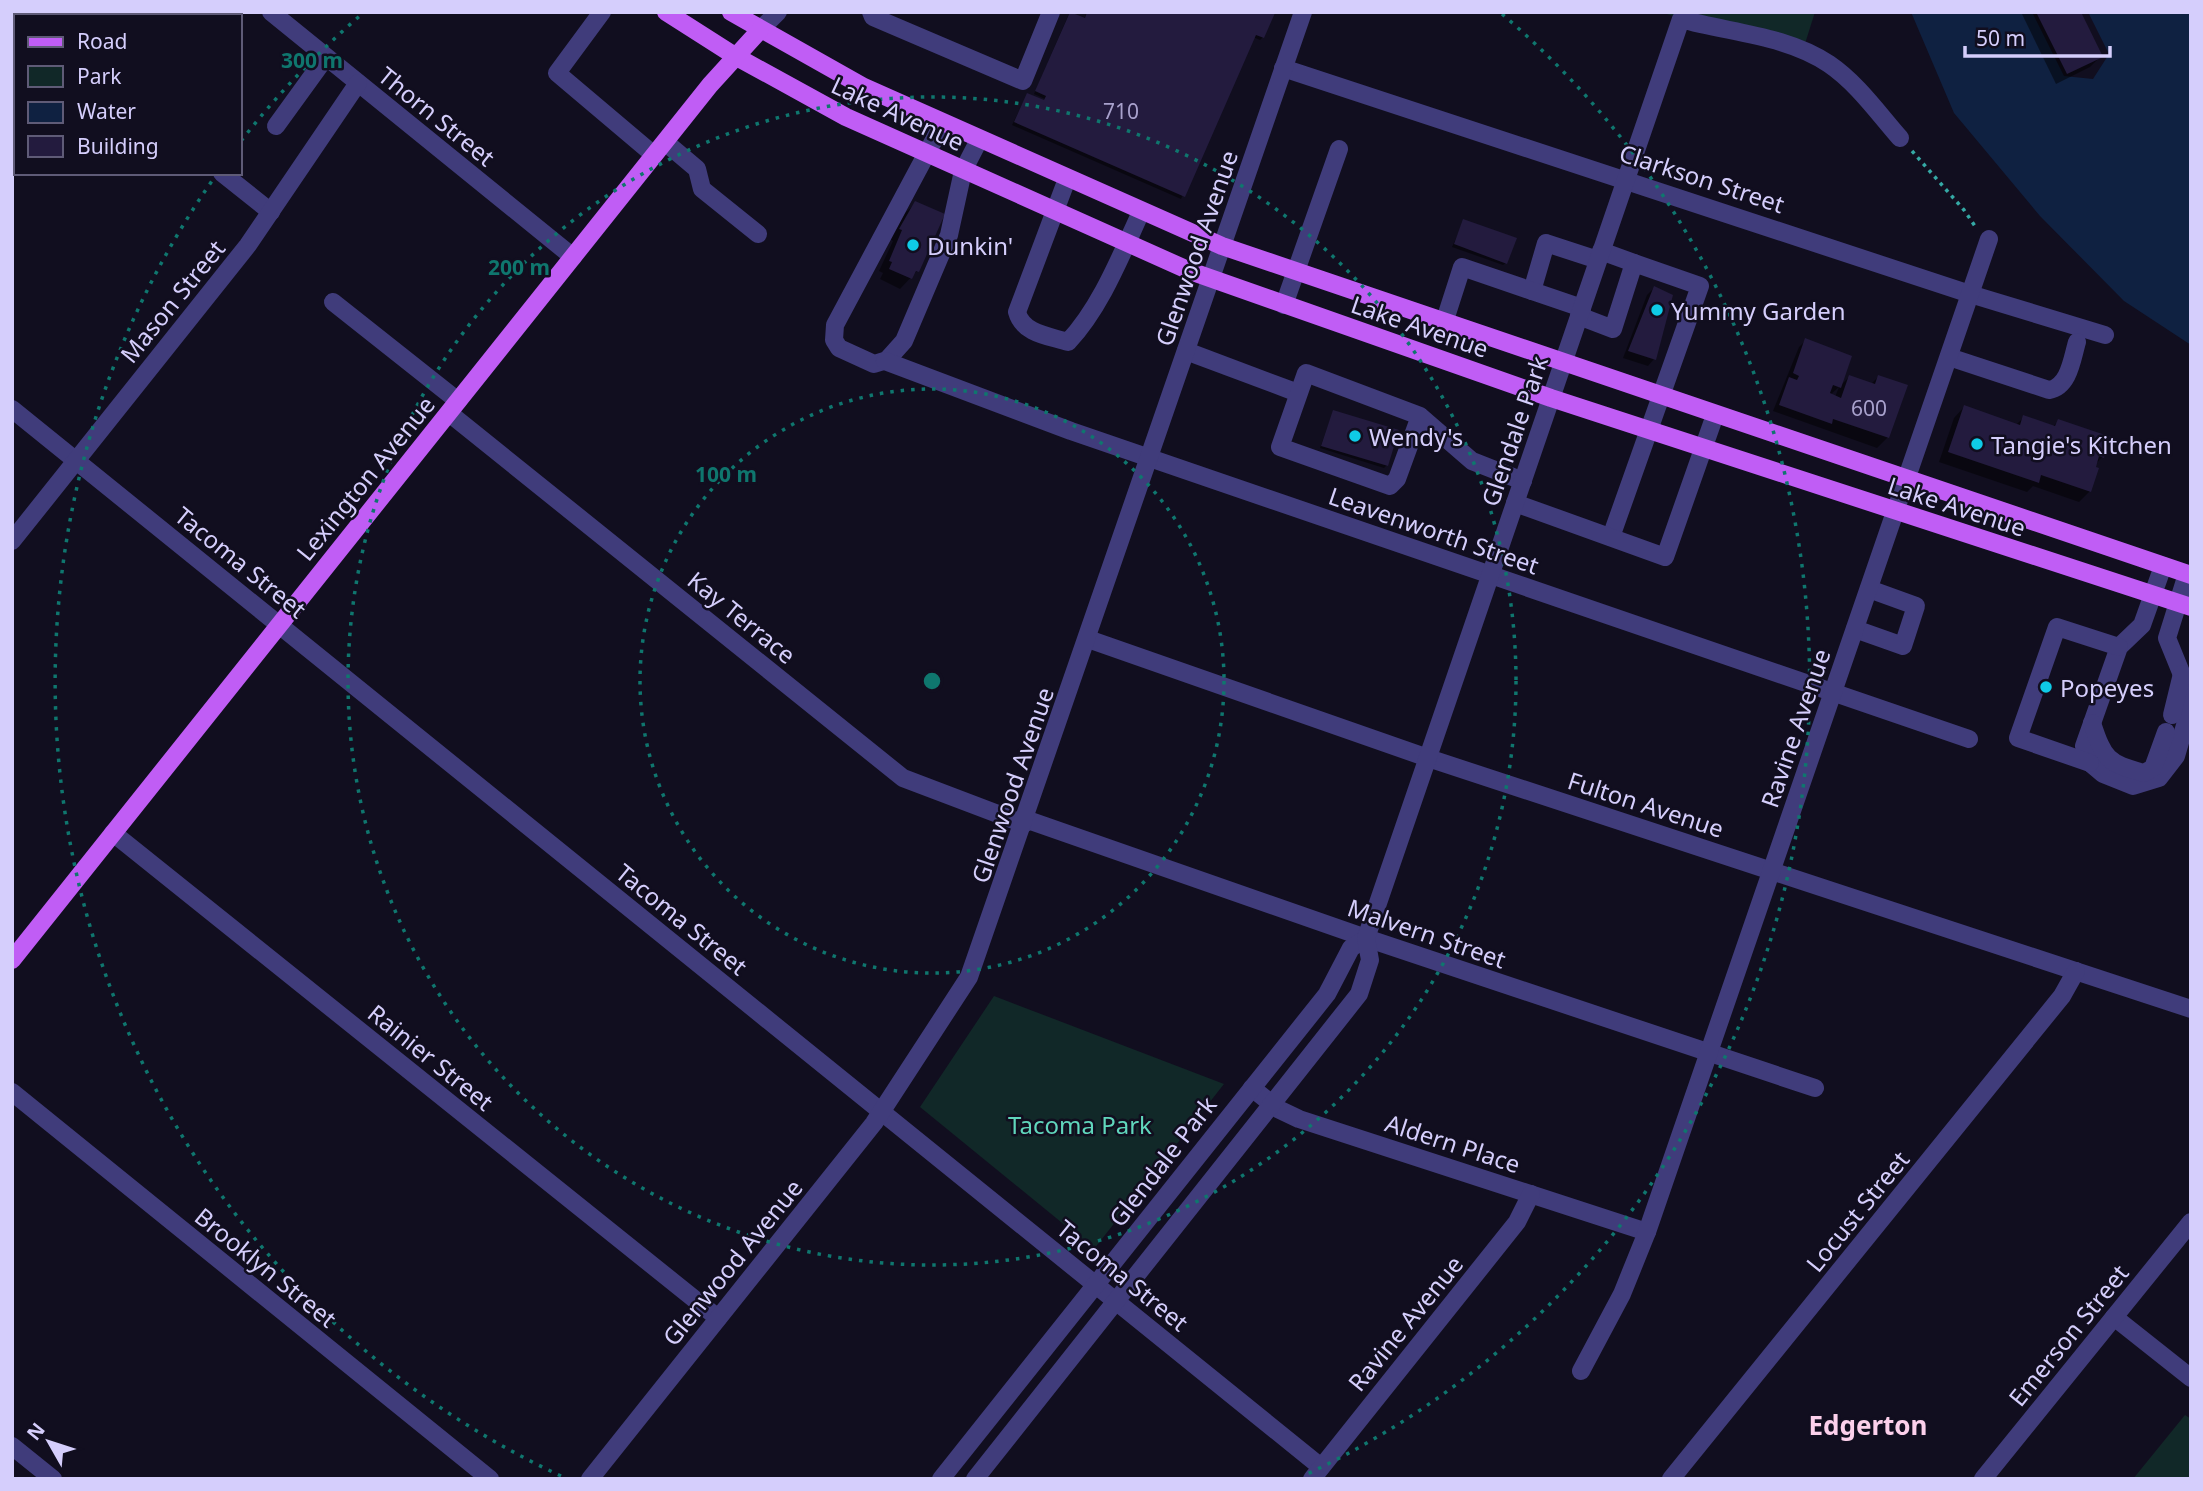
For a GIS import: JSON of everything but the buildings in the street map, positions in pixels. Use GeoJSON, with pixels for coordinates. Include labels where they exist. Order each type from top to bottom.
{"type":"FeatureCollection","features":[{"type":"Feature","properties":{"kind":"main road","name":"Lake Avenue"},"geometry":{"type":"LineString","coordinates":[[666,12],[735,56],[814,101],[963,171],[1211,279],[1551,398],[2184,604]]}},
{"type":"Feature","properties":{"kind":"main road","name":"Lake Avenue"},"geometry":{"type":"LineString","coordinates":[[731,12],[864,87],[1222,246],[2189,575]]}},
{"type":"Feature","properties":{"kind":"main road","name":"Lexington Avenue"},"geometry":{"type":"LineString","coordinates":[[12,960],[660,148],[735,56],[760,30]]}},
{"type":"Feature","properties":{"kind":"street","name":"Thorn Street"},"geometry":{"type":"LineString","coordinates":[[271,12],[573,257]]}},
{"type":"Feature","properties":{"kind":"street"},"geometry":{"type":"LineString","coordinates":[[602,12],[556,73],[660,148],[697,169],[702,189],[758,234]]}},
{"type":"Feature","properties":{"kind":"street"},"geometry":{"type":"LineString","coordinates":[[760,30],[778,12]]}},
{"type":"Feature","properties":{"kind":"street"},"geometry":{"type":"LineString","coordinates":[[871,12],[873,17],[1023,81],[1051,12]]}},
{"type":"Feature","properties":{"kind":"street","name":"Glenwood Avenue"},"geometry":{"type":"LineString","coordinates":[[590,1479],[881,1112],[969,977],[1025,822],[1303,12]]}},
{"type":"Feature","properties":{"kind":"street","name":"Glendale Park"},"geometry":{"type":"LineString","coordinates":[[975,1479],[1359,994],[1370,960],[1366,938],[1681,19],[1785,43],[1817,57],[1846,78],[1905,144]]}},
{"type":"Feature","properties":{"kind":"street"},"geometry":{"type":"LineString","coordinates":[[276,126],[326,57]]}},
{"type":"Feature","properties":{"kind":"street","name":"Clarkson Street"},"geometry":{"type":"LineString","coordinates":[[1283,68],[1970,294],[2105,335]]}},
{"type":"Feature","properties":{"kind":"street","name":"Mason Street"},"geometry":{"type":"LineString","coordinates":[[12,541],[271,212],[358,83]]}},
{"type":"Feature","properties":{"kind":"street","name":"Leavenworth Street"},"geometry":{"type":"LineString","coordinates":[[943,123],[839,313],[833,332],[839,348],[874,364],[885,361],[946,386],[1969,739]]}},
{"type":"Feature","properties":{"kind":"street"},"geometry":{"type":"LineString","coordinates":[[885,361],[904,341],[928,286],[949,235],[963,171],[979,140]]}},
{"type":"Feature","properties":{"kind":"street"},"geometry":{"type":"LineString","coordinates":[[1284,305],[1339,149]]}},
{"type":"Feature","properties":{"kind":"street"},"geometry":{"type":"LineString","coordinates":[[225,175],[271,212]]}},
{"type":"Feature","properties":{"kind":"street"},"geometry":{"type":"LineString","coordinates":[[1067,179],[1017,312],[1020,322],[1035,333],[1068,342],[1108,282],[1141,212]]}},
{"type":"Feature","properties":{"kind":"street","name":"Ravine Avenue"},"geometry":{"type":"LineString","coordinates":[[1581,1370],[1612,1317],[1647,1232],[1989,239]]}},
{"type":"Feature","properties":{"kind":"street"},"geometry":{"type":"LineString","coordinates":[[1532,290],[1546,243],[1634,263],[1700,286],[1611,537]]}},
{"type":"Feature","properties":{"kind":"street"},"geometry":{"type":"LineString","coordinates":[[1444,323],[1462,267],[1532,290],[1613,329],[1634,263]]}},
{"type":"Feature","properties":{"kind":"street","name":"Kay Terrace"},"geometry":{"type":"LineString","coordinates":[[333,302],[454,407],[903,778],[1025,822]]}},
{"type":"Feature","properties":{"kind":"street"},"geometry":{"type":"LineString","coordinates":[[1949,357],[2049,390],[2058,389],[2064,383],[2077,342]]}},
{"type":"Feature","properties":{"kind":"street"},"geometry":{"type":"LineString","coordinates":[[1186,351],[1298,393]]}},
{"type":"Feature","properties":{"kind":"street"},"geometry":{"type":"LineString","coordinates":[[1420,416],[1397,479],[1390,486],[1280,447],[1306,373],[1420,416],[1472,461],[1523,481]]}},
{"type":"Feature","properties":{"kind":"street","name":"Tacoma Street"},"geometry":{"type":"LineString","coordinates":[[12,409],[1116,1301],[1317,1473]]}},
{"type":"Feature","properties":{"kind":"street"},"geometry":{"type":"LineString","coordinates":[[1515,503],[1665,557],[1715,415]]}},
{"type":"Feature","properties":{"kind":"street"},"geometry":{"type":"LineString","coordinates":[[2090,762],[2084,746],[2119,647],[2142,625],[2163,566]]}},
{"type":"Feature","properties":{"kind":"street"},"geometry":{"type":"LineString","coordinates":[[2119,647],[2057,626],[2018,738],[2090,762],[2103,774],[2133,786],[2159,778],[2176,756],[2188,715],[2189,692],[2167,638],[2184,604],[2189,575]]}},
{"type":"Feature","properties":{"kind":"street"},"geometry":{"type":"LineString","coordinates":[[1855,629],[1903,646],[1916,606],[1869,589]]}},
{"type":"Feature","properties":{"kind":"street","name":"Fulton Avenue"},"geometry":{"type":"LineString","coordinates":[[1088,639],[1428,758],[2191,1009]]}},
{"type":"Feature","properties":{"kind":"street"},"geometry":{"type":"LineString","coordinates":[[2092,723],[2101,751],[2114,765],[2144,773],[2153,768],[2169,724],[2182,672]]}},
{"type":"Feature","properties":{"kind":"street","name":"Malvern Street"},"geometry":{"type":"LineString","coordinates":[[1025,822],[1815,1088]]}},
{"type":"Feature","properties":{"kind":"street","name":"Rainier Street"},"geometry":{"type":"LineString","coordinates":[[113,833],[718,1318]]}},
{"type":"Feature","properties":{"kind":"street","name":"Glendale Park"},"geometry":{"type":"LineString","coordinates":[[941,1479],[1331,988],[1351,948],[1366,938]]}},
{"type":"Feature","properties":{"kind":"street","name":"Locust Street"},"geometry":{"type":"LineString","coordinates":[[1671,1479],[2054,1007],[2076,971]]}},
{"type":"Feature","properties":{"kind":"street","name":"Aldern Place"},"geometry":{"type":"LineString","coordinates":[[1251,1088],[1273,1105],[1299,1119],[1647,1232]]}},
{"type":"Feature","properties":{"kind":"street","name":"Brooklyn Street"},"geometry":{"type":"LineString","coordinates":[[12,1093],[489,1479]]}},
{"type":"Feature","properties":{"kind":"street","name":"Ravine Avenue"},"geometry":{"type":"LineString","coordinates":[[1317,1473],[1517,1222],[1531,1194]]}},
{"type":"Feature","properties":{"kind":"street","name":"Emerson Street"},"geometry":{"type":"LineString","coordinates":[[1983,1479],[2191,1222]]}},
{"type":"Feature","properties":{"kind":"street"},"geometry":{"type":"LineString","coordinates":[[2114,1317],[2191,1378]]}},
{"type":"Feature","properties":{"kind":"street"},"geometry":{"type":"LineString","coordinates":[[12,1446],[53,1479]]}},
{"type":"Feature","properties":{"kind":"path"},"geometry":{"type":"LineString","coordinates":[[1905,144],[1964,209],[1978,230],[1989,239]]}},
{"type":"Feature","properties":{"kind":"green space"},"geometry":{"type":"Polygon","coordinates":[[[1659,12],[1815,12],[1803,50],[1659,12]]]}},
{"type":"Feature","properties":{"kind":"green space","name":"Tacoma Park"},"geometry":{"type":"Polygon","coordinates":[[[994,996],[1224,1084],[1094,1249],[920,1107],[994,996]]]}},
{"type":"Feature","properties":{"kind":"green space"},"geometry":{"type":"Polygon","coordinates":[[[2185,1415],[2191,1419],[2191,1479],[2133,1479],[2185,1415]]]}},
{"type":"Feature","properties":{"kind":"water"},"geometry":{"type":"Polygon","coordinates":[[[1911,12],[2032,12],[2064,76],[2093,79],[2109,54],[2088,12],[2191,12],[2191,345],[2124,301],[2040,216],[1954,113],[1911,12]]]}},
{"type":"Feature","properties":{"kind":"place","name":"Dunkin'"},"geometry":{"type":"Point","coordinates":[913,245]}},
{"type":"Feature","properties":{"kind":"place","name":"Yummy Garden"},"geometry":{"type":"Point","coordinates":[1657,310]}},
{"type":"Feature","properties":{"kind":"place","name":"Wendy's"},"geometry":{"type":"Point","coordinates":[1355,436]}},
{"type":"Feature","properties":{"kind":"place","name":"Tangie's Kitchen"},"geometry":{"type":"Point","coordinates":[1977,444]}},
{"type":"Feature","properties":{"kind":"place","name":"Popeyes"},"geometry":{"type":"Point","coordinates":[2046,687]}},
{"type":"Feature","properties":{"kind":"district","name":"Edgerton"},"geometry":{"type":"Point","coordinates":[1868,1425]}}]}
